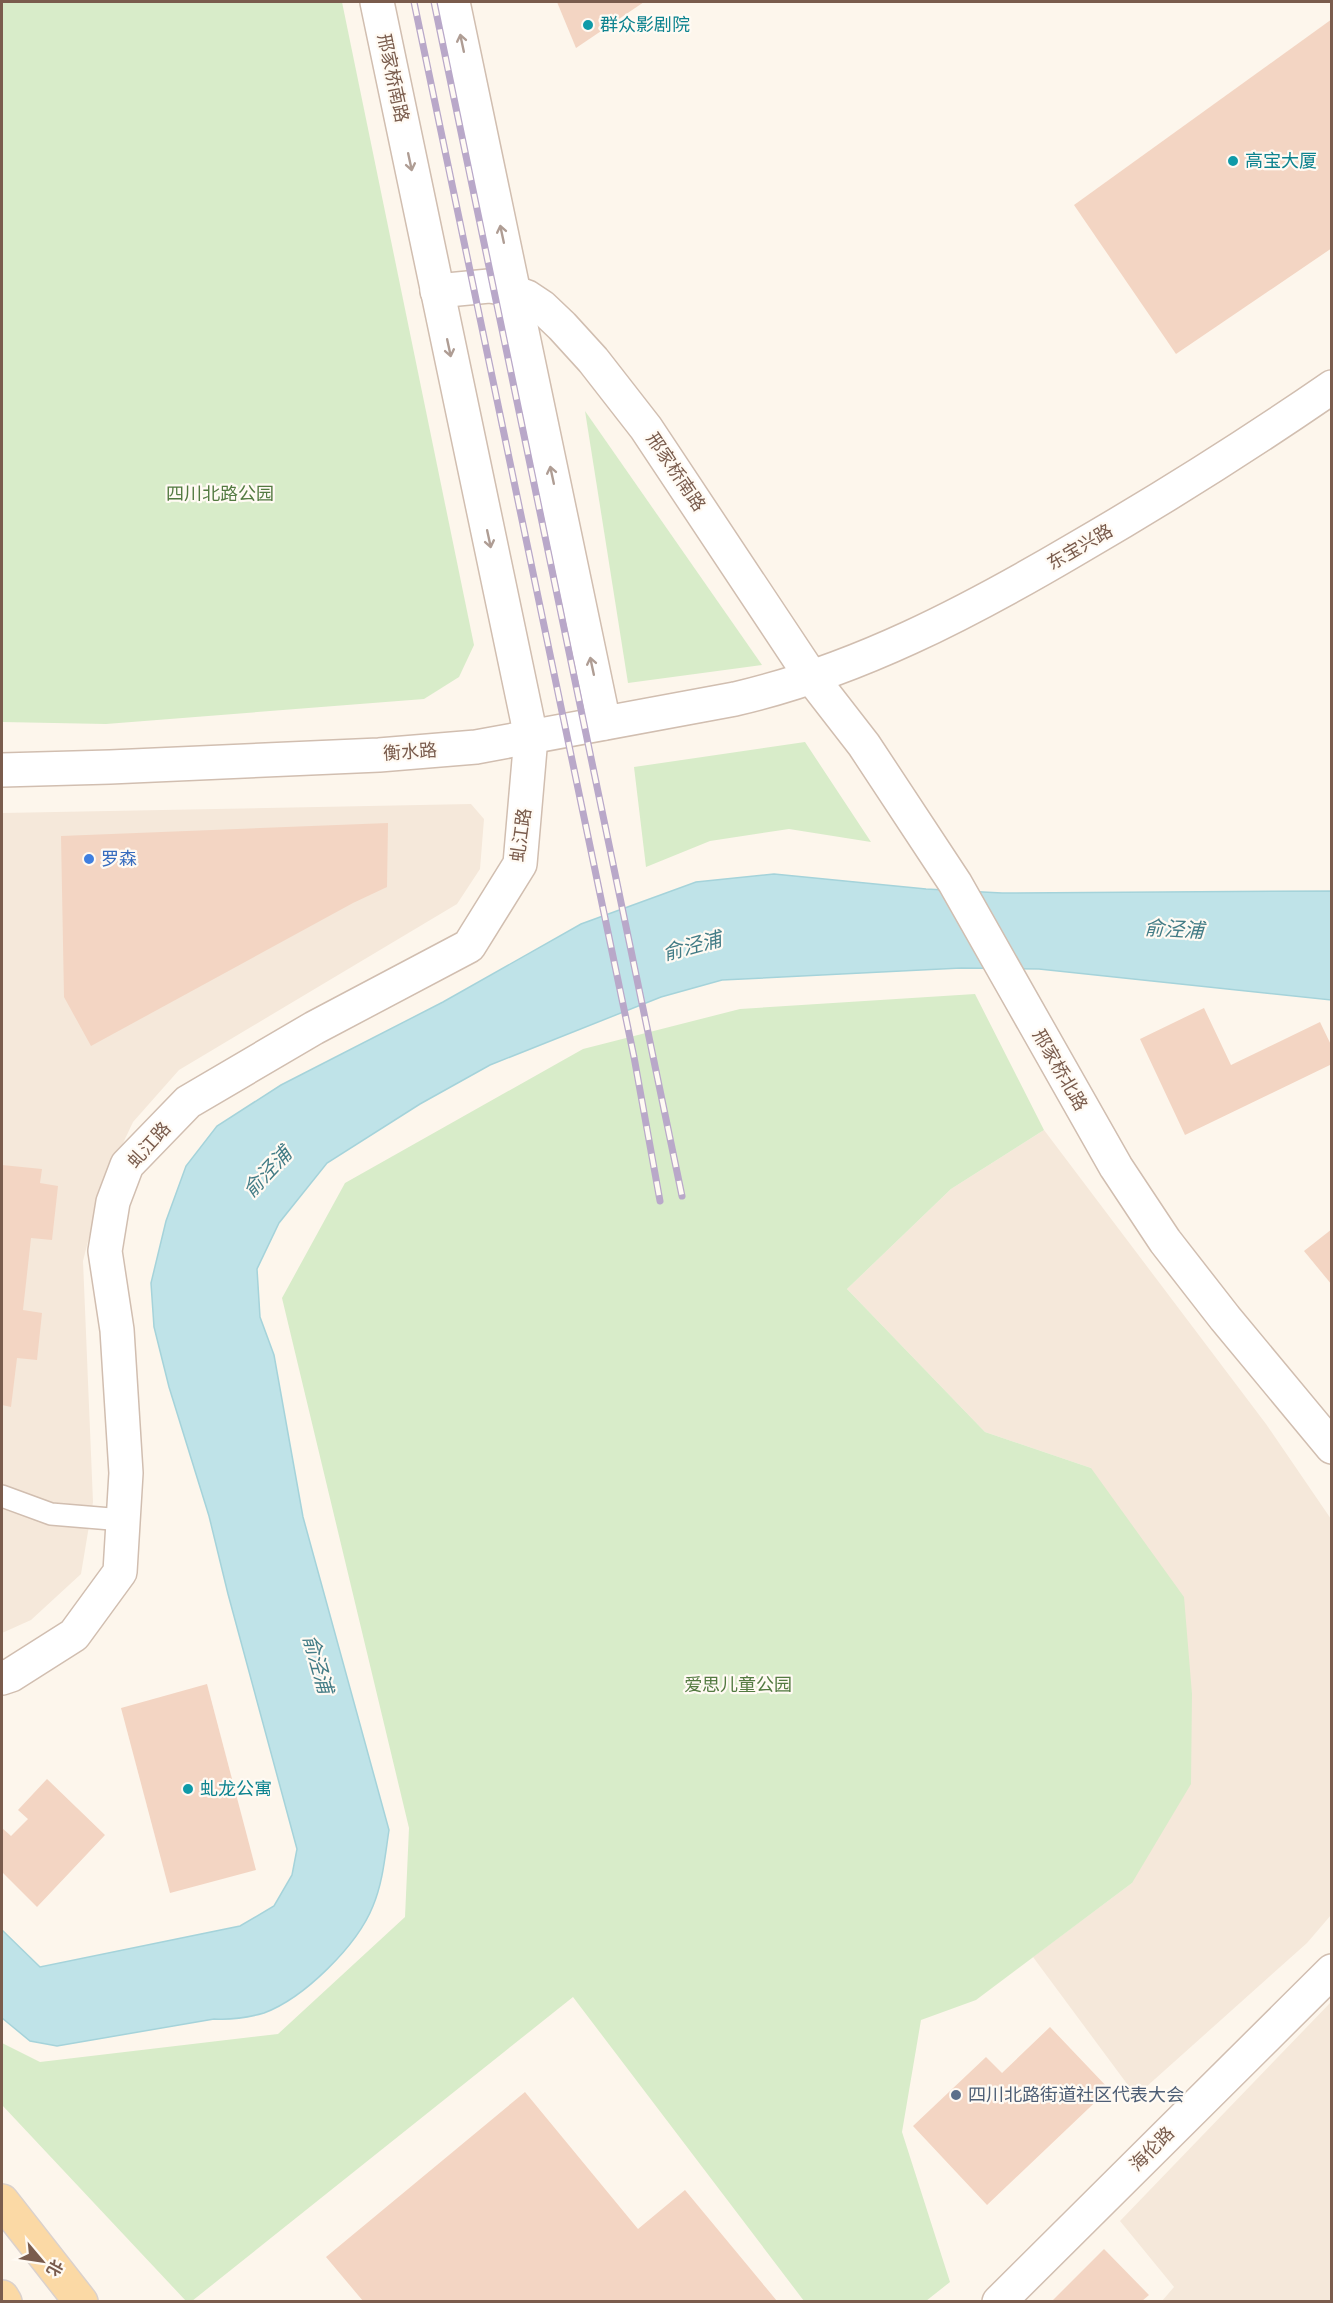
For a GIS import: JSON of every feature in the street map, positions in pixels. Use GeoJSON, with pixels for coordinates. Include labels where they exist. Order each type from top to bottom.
{"type":"FeatureCollection","features":[{"type":"Feature","properties":{"kind":"main road"},"geometry":{"type":"LineString","coordinates":[[2,2202],[81,2301]]}},
{"type":"Feature","properties":{"kind":"main road"},"geometry":{"type":"LineString","coordinates":[[2,2297],[5,2301]]}},
{"type":"Feature","properties":{"kind":"street","name":"邢家桥南路"},"geometry":{"type":"LineString","coordinates":[[377,2],[437,291],[479,286],[514,291],[542,307],[562,326],[593,360],[646,428],[812,678]]}},
{"type":"Feature","properties":{"kind":"street"},"geometry":{"type":"LineString","coordinates":[[453,2],[604,723]]}},
{"type":"Feature","properties":{"kind":"street","name":"虬江路"},"geometry":{"type":"LineString","coordinates":[[2,1678],[11,1675],[74,1635],[120,1572],[126,1473],[117,1330],[105,1251],[113,1202],[127,1165],[188,1102],[314,1028],[469,946],[520,864],[531,737],[437,291]]}},
{"type":"Feature","properties":{"kind":"street","name":"东宝兴路"},"geometry":{"type":"LineString","coordinates":[[812,678],[933,627],[1033,574],[1208,469],[1332,387]]}},
{"type":"Feature","properties":{"kind":"street","name":"衡水路"},"geometry":{"type":"LineString","coordinates":[[2,770],[379,755],[476,747],[735,699],[776,690],[812,678]]}},
{"type":"Feature","properties":{"kind":"street","name":"邢家桥北路"},"geometry":{"type":"LineString","coordinates":[[812,678],[864,745],[955,883],[1116,1167],[1165,1241],[1225,1318],[1332,1447]]}},
{"type":"Feature","properties":{"kind":"street","name":"海伦路"},"geometry":{"type":"LineString","coordinates":[[999,2301],[1332,1971]]}},
{"type":"Feature","properties":{"kind":"lane"},"geometry":{"type":"LineString","coordinates":[[2,1496],[51,1514],[123,1520]]}},
{"type":"Feature","properties":{"kind":"shaded area"},"geometry":{"type":"Polygon","coordinates":[[[471,804],[484,819],[480,869],[457,904],[179,1070],[133,1122],[101,1190],[83,1261],[93,1502],[81,1574],[31,1620],[2,1633],[2,813],[471,804]]]}},
{"type":"Feature","properties":{"kind":"shaded area"},"geometry":{"type":"Polygon","coordinates":[[[1044,1130],[1266,1424],[1331,1519],[1331,1915],[1307,1943],[1136,2096],[1033,1957],[1132,1883],[1091,1468],[985,1432],[847,1289],[951,1189],[1044,1130]]]}},
{"type":"Feature","properties":{"kind":"shaded area"},"geometry":{"type":"Polygon","coordinates":[[[1331,2002],[1331,2301],[1162,2301],[1174,2287],[1120,2221],[1331,2002]]]}},
{"type":"Feature","properties":{"kind":"green space","name":"四川北路公园"},"geometry":{"type":"Polygon","coordinates":[[[2,2],[342,2],[474,645],[459,677],[424,699],[106,724],[2,722],[2,2]]]}},
{"type":"Feature","properties":{"kind":"green space"},"geometry":{"type":"Polygon","coordinates":[[[585,411],[762,665],[628,683],[585,411]]]}},
{"type":"Feature","properties":{"kind":"green space"},"geometry":{"type":"Polygon","coordinates":[[[805,742],[871,842],[789,829],[710,841],[646,867],[634,767],[805,742]]]}},
{"type":"Feature","properties":{"kind":"green space","name":"爱思儿童公园"},"geometry":{"type":"Polygon","coordinates":[[[975,994],[1044,1130],[951,1189],[847,1289],[985,1432],[1091,1468],[1184,1597],[1192,1694],[1191,1784],[1132,1883],[976,2000],[921,2020],[902,2132],[950,2282],[926,2301],[804,2301],[573,1997],[192,2301],[186,2301],[2,2105],[2,2043],[40,2062],[278,2034],[405,1917],[409,1828],[282,1298],[345,1183],[583,1049],[740,1009],[975,994]]]}},
{"type":"Feature","properties":{"kind":"water","name":"俞泾浦"},"geometry":{"type":"Polygon","coordinates":[[[774,874],[926,889],[1002,893],[1331,891],[1331,1000],[1039,969],[961,968],[722,980],[661,997],[490,1065],[420,1104],[327,1163],[279,1223],[257,1269],[260,1317],[274,1355],[303,1517],[389,1830],[379,1888],[373,1906],[355,1937],[328,1969],[296,1996],[264,2013],[239,2018],[214,2019],[57,2046],[30,2041],[2,2018],[2,1930],[40,1967],[240,1926],[274,1906],[292,1875],[297,1849],[209,1516],[169,1387],[154,1327],[151,1283],[166,1221],[186,1166],[217,1126],[281,1085],[443,1002],[581,924],[696,882],[774,874]]]}},
{"type":"Feature","properties":{"kind":"building","name":"群众影剧院"},"geometry":{"type":"Polygon","coordinates":[[[557,2],[644,2],[576,48],[557,2]]]}},
{"type":"Feature","properties":{"kind":"building","name":"高宝大厦"},"geometry":{"type":"Polygon","coordinates":[[[1332,19],[1332,248],[1176,354],[1074,205],[1332,19]]]}},
{"type":"Feature","properties":{"kind":"building"},"geometry":{"type":"Polygon","coordinates":[[[388,823],[387,887],[353,903],[91,1046],[64,997],[61,836],[388,823]]]}},
{"type":"Feature","properties":{"kind":"building"},"geometry":{"type":"Polygon","coordinates":[[[1204,1008],[1231,1065],[1320,1022],[1332,1047],[1332,1064],[1185,1135],[1140,1039],[1204,1008]]]}},
{"type":"Feature","properties":{"kind":"building"},"geometry":{"type":"Polygon","coordinates":[[[2,1165],[42,1169],[40,1183],[58,1186],[52,1240],[31,1238],[23,1310],[42,1313],[37,1360],[17,1358],[11,1407],[2,1405],[2,1165]]]}},
{"type":"Feature","properties":{"kind":"building"},"geometry":{"type":"Polygon","coordinates":[[[1332,1229],[1332,1285],[1304,1251],[1332,1229]]]}},
{"type":"Feature","properties":{"kind":"building","name":"虬龙公寓"},"geometry":{"type":"Polygon","coordinates":[[[207,1684],[256,1870],[170,1893],[121,1708],[207,1684]]]}},
{"type":"Feature","properties":{"kind":"building"},"geometry":{"type":"Polygon","coordinates":[[[47,1779],[105,1835],[37,1907],[2,1872],[2,1828],[11,1836],[28,1819],[18,1810],[47,1779]]]}},
{"type":"Feature","properties":{"kind":"building"},"geometry":{"type":"Polygon","coordinates":[[[1050,2027],[1109,2089],[987,2205],[913,2126],[986,2057],[1002,2073],[1050,2027]]]}},
{"type":"Feature","properties":{"kind":"building"},"geometry":{"type":"Polygon","coordinates":[[[525,2092],[638,2229],[685,2190],[777,2301],[363,2301],[326,2257],[525,2092]]]}},
{"type":"Feature","properties":{"kind":"building"},"geometry":{"type":"Polygon","coordinates":[[[1104,2249],[1149,2295],[1142,2301],[1052,2301],[1104,2249]]]}},
{"type":"Feature","properties":{"kind":"railway"},"geometry":{"type":"LineString","coordinates":[[414,2],[634,1057],[660,1201]]}},
{"type":"Feature","properties":{"kind":"railway"},"geometry":{"type":"LineString","coordinates":[[434,2],[682,1196]]}},
{"type":"Feature","properties":{"kind":"place","name":"群众影剧院"},"geometry":{"type":"Point","coordinates":[588,25]}},
{"type":"Feature","properties":{"kind":"place","name":"高宝大厦"},"geometry":{"type":"Point","coordinates":[1233,161]}},
{"type":"Feature","properties":{"kind":"place","name":"罗森"},"geometry":{"type":"Point","coordinates":[89,859]}},
{"type":"Feature","properties":{"kind":"place","name":"虬龙公寓"},"geometry":{"type":"Point","coordinates":[188,1789]}},
{"type":"Feature","properties":{"kind":"place","name":"四川北路街道社区代表大会"},"geometry":{"type":"Point","coordinates":[956,2095]}}]}
